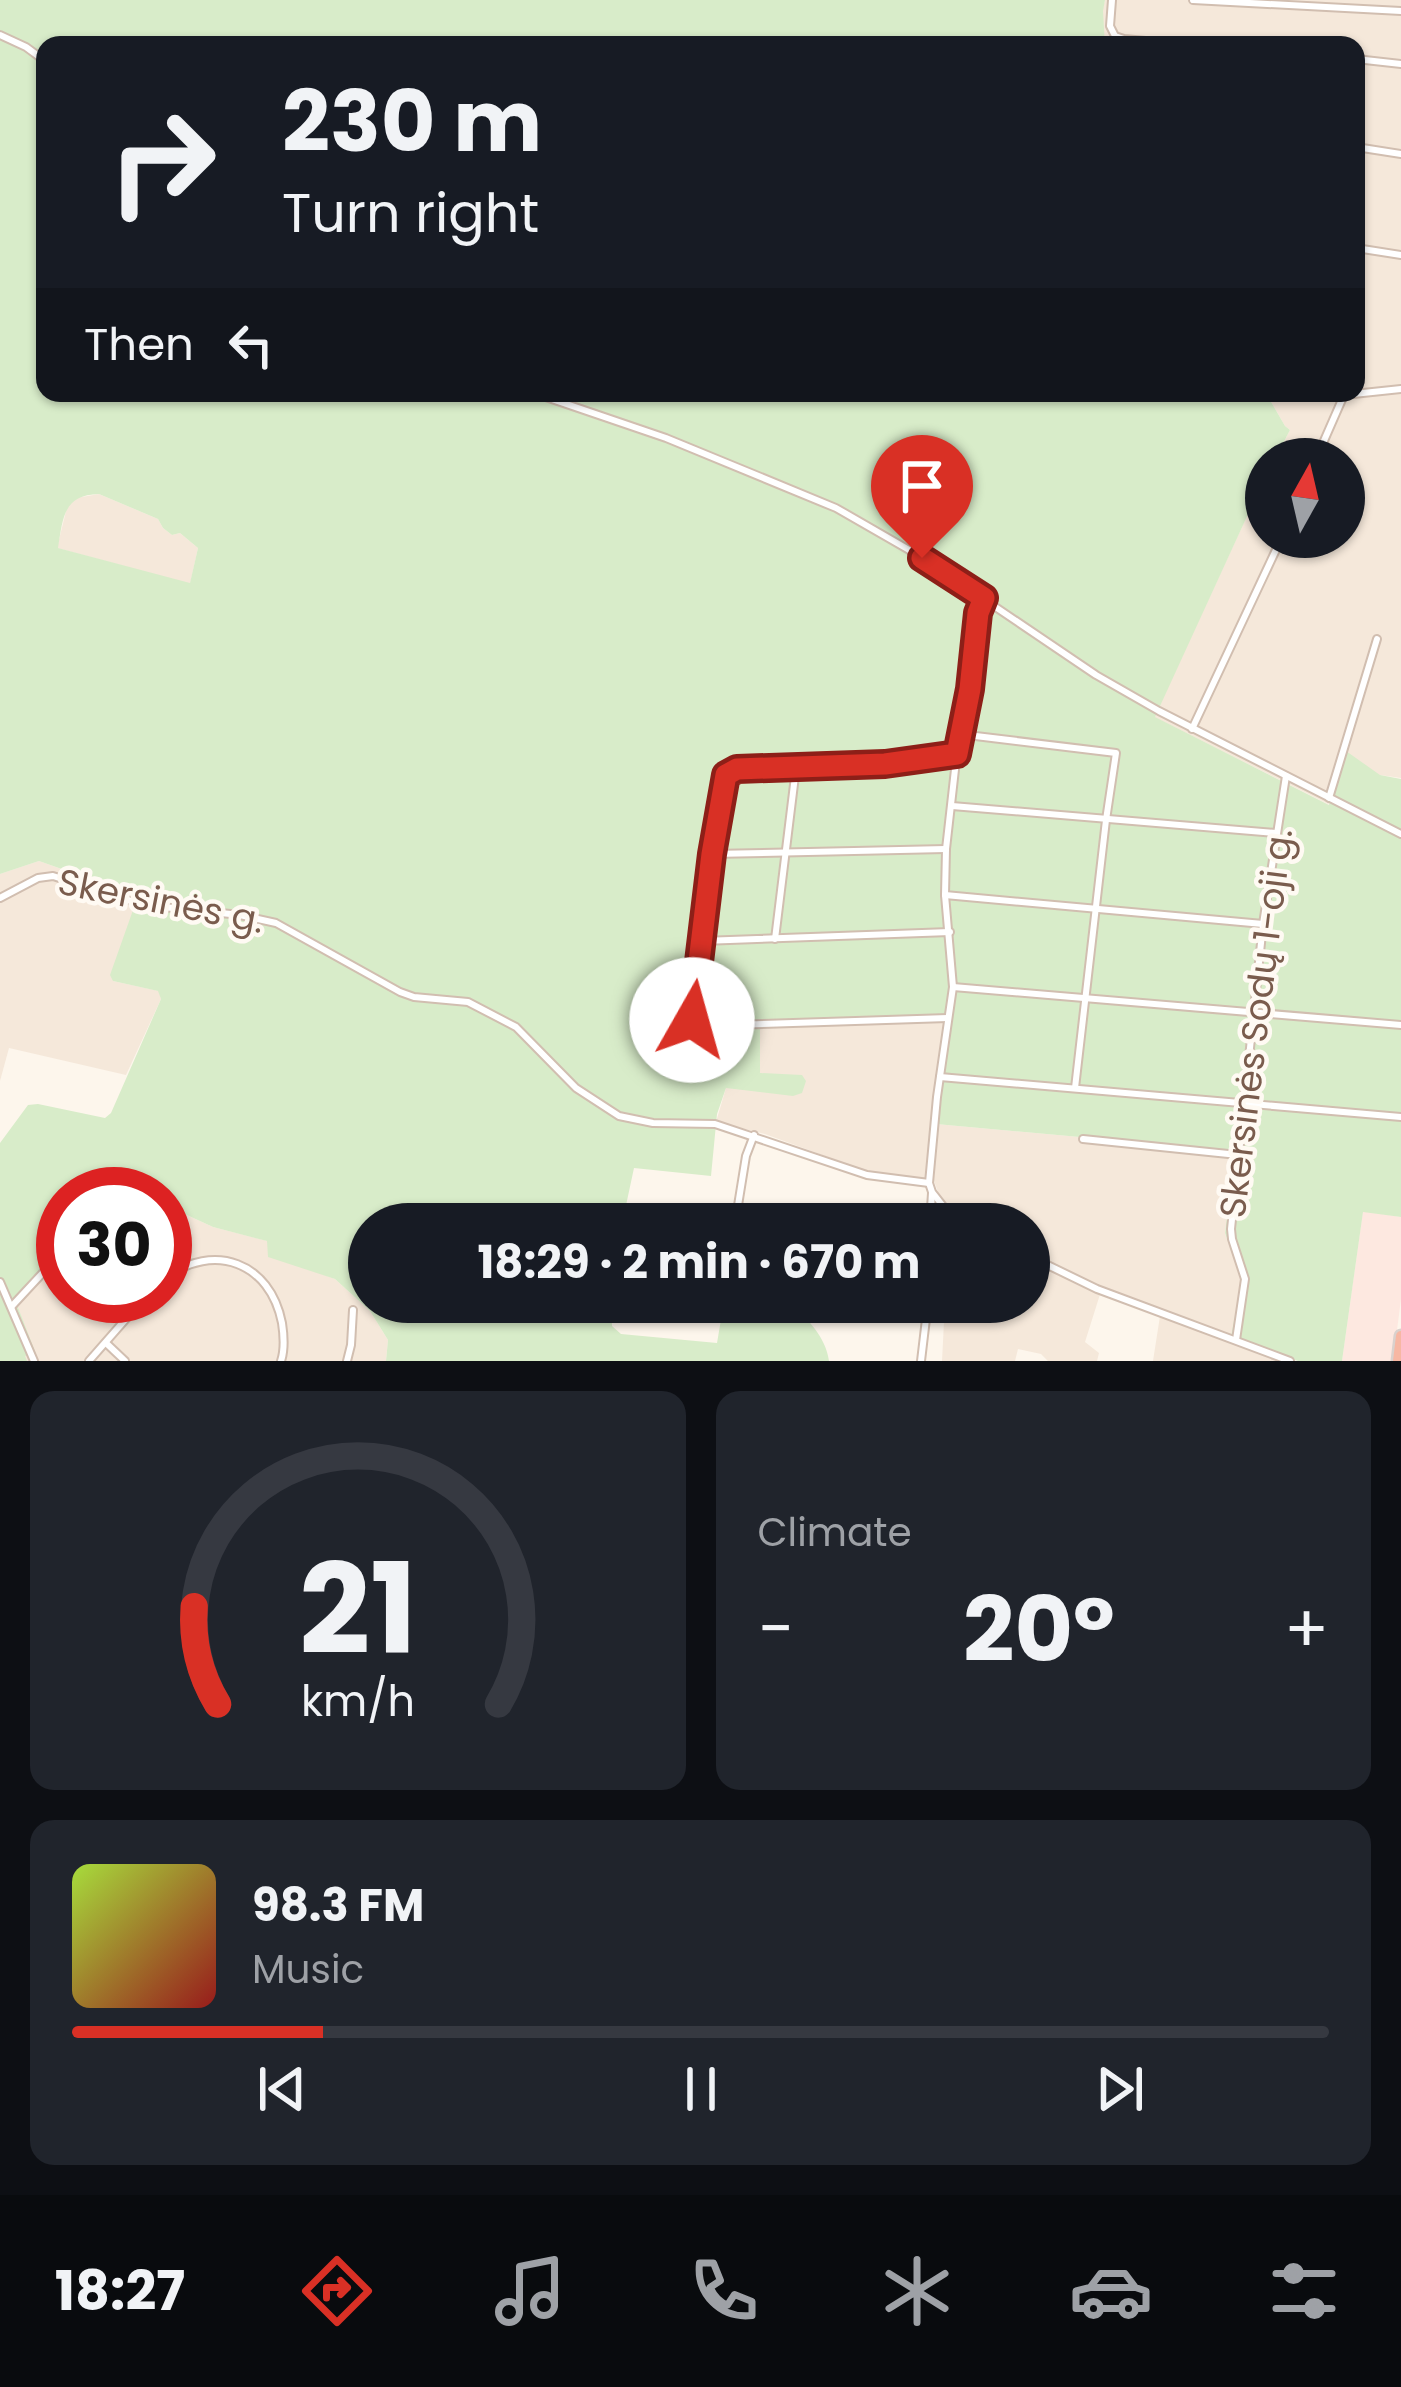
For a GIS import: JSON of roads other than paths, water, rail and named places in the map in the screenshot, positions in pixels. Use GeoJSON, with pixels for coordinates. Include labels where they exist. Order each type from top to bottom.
{"type":"FeatureCollection","features":[{"type":"Feature","properties":{"kind":"highway"},"geometry":{"type":"LineString","coordinates":[[1398,1361],[1401,1336]]}},
{"type":"Feature","properties":{"kind":"street"},"geometry":{"type":"LineString","coordinates":[[1193,0],[1401,11]]}},
{"type":"Feature","properties":{"kind":"street"},"geometry":{"type":"LineString","coordinates":[[1112,4],[1110,26],[1115,36]]}},
{"type":"Feature","properties":{"kind":"street"},"geometry":{"type":"LineString","coordinates":[[0,35],[36,54]]}},
{"type":"Feature","properties":{"kind":"street"},"geometry":{"type":"LineString","coordinates":[[1365,60],[1401,64]]}},
{"type":"Feature","properties":{"kind":"street"},"geometry":{"type":"LineString","coordinates":[[1365,148],[1401,154]]}},
{"type":"Feature","properties":{"kind":"street"},"geometry":{"type":"LineString","coordinates":[[1365,249],[1401,255]]}},
{"type":"Feature","properties":{"kind":"street"},"geometry":{"type":"LineString","coordinates":[[1365,393],[1401,389]]}},
{"type":"Feature","properties":{"kind":"street"},"geometry":{"type":"LineString","coordinates":[[560,402],[666,438],[836,508],[922,558],[1096,675],[1401,834]]}},
{"type":"Feature","properties":{"kind":"street"},"geometry":{"type":"LineString","coordinates":[[1325,438],[1341,402]]}},
{"type":"Feature","properties":{"kind":"street"},"geometry":{"type":"LineString","coordinates":[[1192,729],[1272,558]]}},
{"type":"Feature","properties":{"kind":"street"},"geometry":{"type":"LineString","coordinates":[[931,1203],[940,1077],[953,987],[946,849],[959,734],[984,598]]}},
{"type":"Feature","properties":{"kind":"street"},"geometry":{"type":"LineString","coordinates":[[1329,797],[1378,639]]}},
{"type":"Feature","properties":{"kind":"street"},"geometry":{"type":"LineString","coordinates":[[959,734],[1116,753],[1076,1088]]}},
{"type":"Feature","properties":{"kind":"street"},"geometry":{"type":"LineString","coordinates":[[949,1018],[695,1024],[692,1020],[726,775],[737,769],[885,764],[957,754]]}},
{"type":"Feature","properties":{"kind":"street"},"geometry":{"type":"LineString","coordinates":[[776,939],[796,768]]}},
{"type":"Feature","properties":{"kind":"street","name":"Skersinės Sodų 1-oji g."},"geometry":{"type":"LineString","coordinates":[[1236,1340],[1245,1279],[1232,1239],[1238,1155],[1263,924],[1286,776]]}},
{"type":"Feature","properties":{"kind":"street"},"geometry":{"type":"LineString","coordinates":[[952,806],[1276,833]]}},
{"type":"Feature","properties":{"kind":"street"},"geometry":{"type":"LineString","coordinates":[[712,854],[946,849]]}},
{"type":"Feature","properties":{"kind":"street","name":"Skersinės g."},"geometry":{"type":"LineString","coordinates":[[0,898],[38,878],[53,876],[144,905],[240,914],[275,923],[400,992],[414,998],[469,1002],[516,1027],[576,1088],[619,1116],[653,1123],[715,1124],[867,1175],[930,1188]]}},
{"type":"Feature","properties":{"kind":"street"},"geometry":{"type":"LineString","coordinates":[[945,895],[1263,924]]}},
{"type":"Feature","properties":{"kind":"street"},"geometry":{"type":"LineString","coordinates":[[702,940],[950,932]]}},
{"type":"Feature","properties":{"kind":"street"},"geometry":{"type":"LineString","coordinates":[[953,987],[1401,1024]]}},
{"type":"Feature","properties":{"kind":"street"},"geometry":{"type":"LineString","coordinates":[[940,1077],[1401,1117]]}},
{"type":"Feature","properties":{"kind":"street"},"geometry":{"type":"LineString","coordinates":[[738,1203],[754,1135]]}},
{"type":"Feature","properties":{"kind":"street"},"geometry":{"type":"LineString","coordinates":[[1083,1138],[1238,1155]]}},
{"type":"Feature","properties":{"kind":"street"},"geometry":{"type":"LineString","coordinates":[[930,1188],[941,1203]]}},
{"type":"Feature","properties":{"kind":"street"},"geometry":{"type":"LineString","coordinates":[[192,1261],[216,1259],[248,1268],[264,1282],[278,1306],[283,1329],[280,1361]]}},
{"type":"Feature","properties":{"kind":"street"},"geometry":{"type":"LineString","coordinates":[[1050,1266],[1097,1289],[1290,1361]]}},
{"type":"Feature","properties":{"kind":"street"},"geometry":{"type":"LineString","coordinates":[[12,1306],[36,1280]]}},
{"type":"Feature","properties":{"kind":"street"},"geometry":{"type":"LineString","coordinates":[[0,1282],[34,1361]]}},
{"type":"Feature","properties":{"kind":"street"},"geometry":{"type":"LineString","coordinates":[[89,1361],[123,1323]]}},
{"type":"Feature","properties":{"kind":"street"},"geometry":{"type":"LineString","coordinates":[[347,1361],[353,1323]]}},
{"type":"Feature","properties":{"kind":"street"},"geometry":{"type":"LineString","coordinates":[[921,1361],[926,1323]]}},
{"type":"Feature","properties":{"kind":"street"},"geometry":{"type":"LineString","coordinates":[[106,1343],[125,1361]]}}]}
